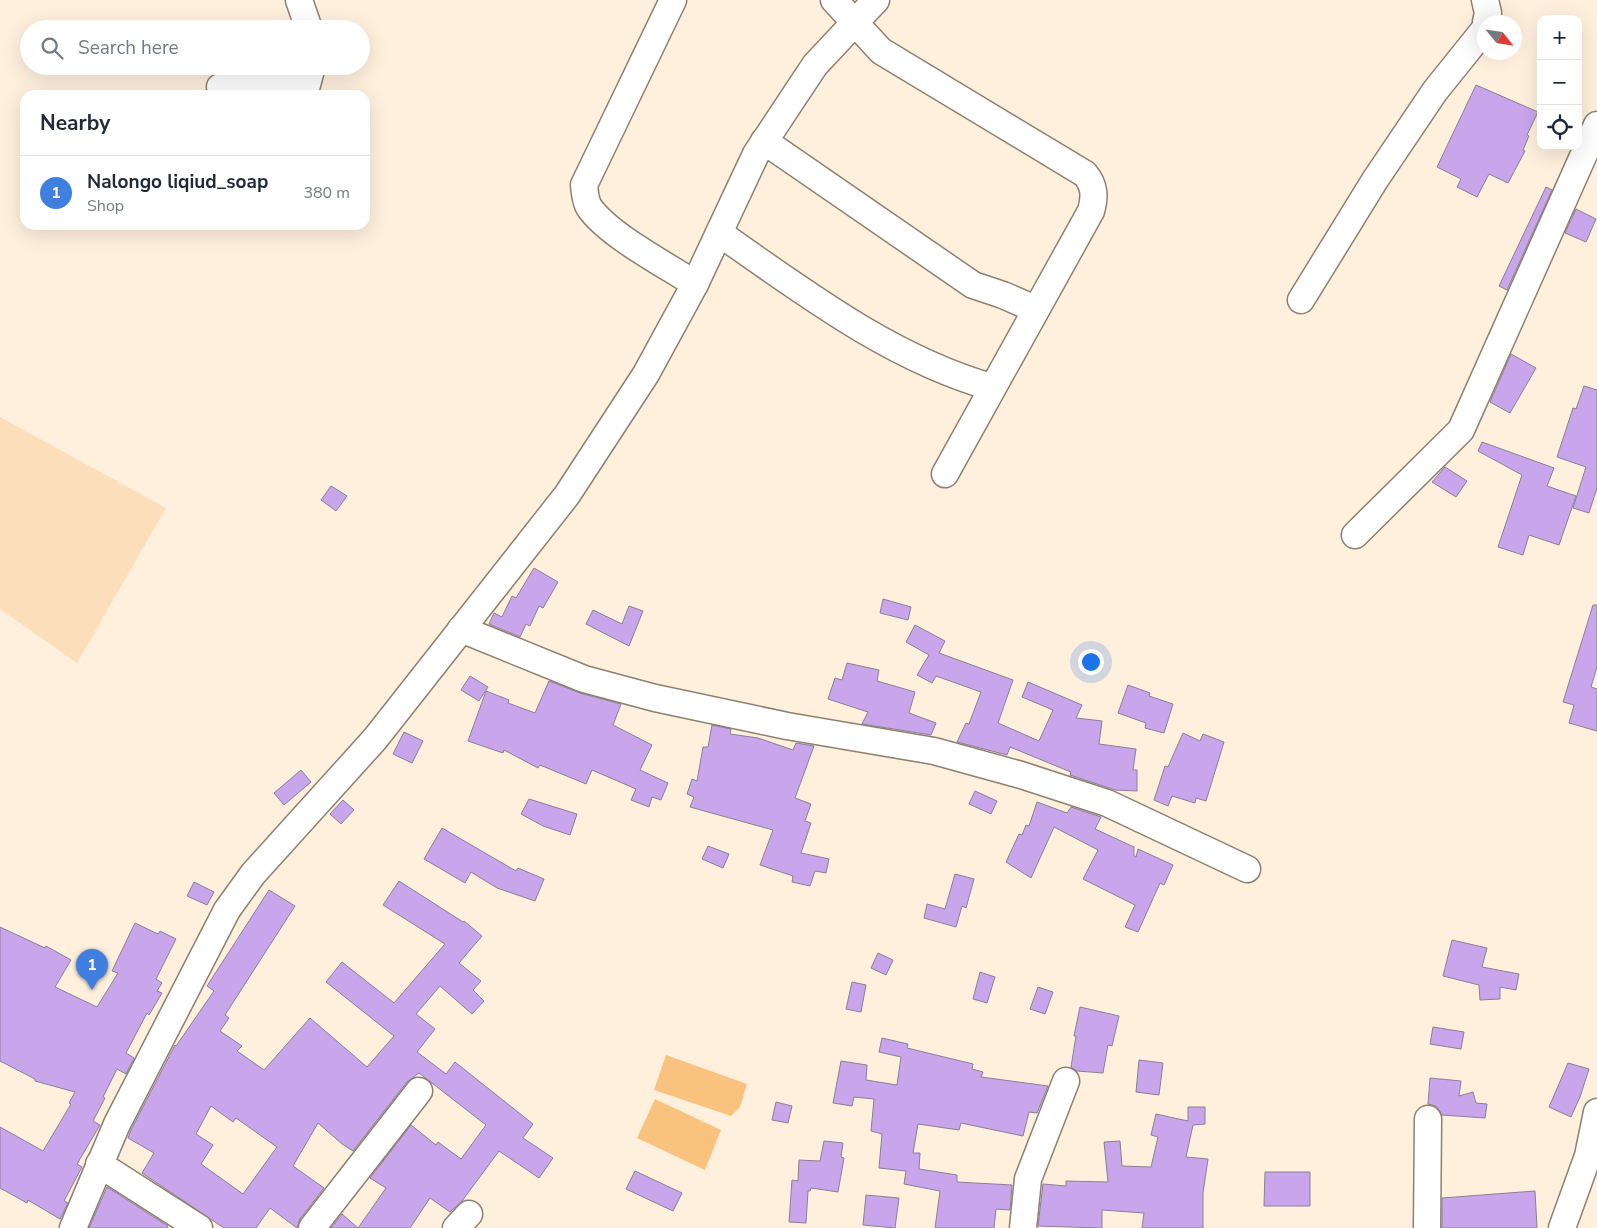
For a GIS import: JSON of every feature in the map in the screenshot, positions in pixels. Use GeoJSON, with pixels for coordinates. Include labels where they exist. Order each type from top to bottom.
{"type":"FeatureCollection","features":[{"type":"Feature","properties":{"kind":"street"},"geometry":{"type":"LineString","coordinates":[[299,0],[306,20]]}},
{"type":"Feature","properties":{"kind":"street"},"geometry":{"type":"LineString","coordinates":[[673,0],[584,185],[585,197],[589,207],[602,222],[695,284]]}},
{"type":"Feature","properties":{"kind":"street"},"geometry":{"type":"LineString","coordinates":[[834,0],[881,51],[1085,174],[1090,180],[1094,200],[1091,211],[991,387],[945,474]]}},
{"type":"Feature","properties":{"kind":"street"},"geometry":{"type":"LineString","coordinates":[[73,1228],[99,1164],[142,1073],[227,910],[253,874],[375,739],[566,495],[629,403],[695,284],[749,166],[764,141],[815,65],[876,0]]}},
{"type":"Feature","properties":{"kind":"street"},"geometry":{"type":"LineString","coordinates":[[1485,0],[1488,15]]}},
{"type":"Feature","properties":{"kind":"street"},"geometry":{"type":"LineString","coordinates":[[1301,300],[1375,180],[1435,91],[1477,39]]}},
{"type":"Feature","properties":{"kind":"street"},"geometry":{"type":"LineString","coordinates":[[220,87],[302,87],[307,84],[310,75]]}},
{"type":"Feature","properties":{"kind":"street"},"geometry":{"type":"LineString","coordinates":[[1355,535],[1461,430],[1597,125]]}},
{"type":"Feature","properties":{"kind":"street"},"geometry":{"type":"LineString","coordinates":[[764,141],[972,285],[1035,309]]}},
{"type":"Feature","properties":{"kind":"street"},"geometry":{"type":"LineString","coordinates":[[718,233],[863,330],[959,378],[991,387]]}},
{"type":"Feature","properties":{"kind":"street"},"geometry":{"type":"LineString","coordinates":[[461,629],[584,679],[655,698],[787,726],[934,751],[1021,775],[1107,803],[1247,869]]}},
{"type":"Feature","properties":{"kind":"street"},"geometry":{"type":"LineString","coordinates":[[1023,1228],[1028,1179],[1066,1081]]}},
{"type":"Feature","properties":{"kind":"street"},"geometry":{"type":"LineString","coordinates":[[312,1228],[419,1091]]}},
{"type":"Feature","properties":{"kind":"street"},"geometry":{"type":"LineString","coordinates":[[1562,1228],[1588,1156],[1597,1112]]}},
{"type":"Feature","properties":{"kind":"street"},"geometry":{"type":"LineString","coordinates":[[1427,1228],[1428,1119]]}},
{"type":"Feature","properties":{"kind":"street"},"geometry":{"type":"LineString","coordinates":[[99,1164],[200,1228]]}},
{"type":"Feature","properties":{"kind":"shaded area"},"geometry":{"type":"Polygon","coordinates":[[[0,417],[166,508],[77,663],[0,609],[0,417]]]}},
{"type":"Feature","properties":{"kind":"shaded area"},"geometry":{"type":"Polygon","coordinates":[[[666,1055],[747,1084],[740,1107],[731,1116],[654,1090],[666,1055]]]}},
{"type":"Feature","properties":{"kind":"shaded area"},"geometry":{"type":"Polygon","coordinates":[[[655,1099],[721,1130],[705,1170],[637,1138],[655,1099]]]}},
{"type":"Feature","properties":{"kind":"building"},"geometry":{"type":"Polygon","coordinates":[[[1476,85],[1537,112],[1527,135],[1529,136],[1523,150],[1525,151],[1508,183],[1489,174],[1477,197],[1457,187],[1461,179],[1437,167],[1476,85]]]}},
{"type":"Feature","properties":{"kind":"building"},"geometry":{"type":"Polygon","coordinates":[[[1546,187],[1552,190],[1507,290],[1499,286],[1546,187]]]}},
{"type":"Feature","properties":{"kind":"building"},"geometry":{"type":"Polygon","coordinates":[[[1576,209],[1596,219],[1586,242],[1565,233],[1576,209]]]}},
{"type":"Feature","properties":{"kind":"building"},"geometry":{"type":"Polygon","coordinates":[[[1511,354],[1536,368],[1510,413],[1490,402],[1511,354]]]}},
{"type":"Feature","properties":{"kind":"building"},"geometry":{"type":"Polygon","coordinates":[[[1584,386],[1597,390],[1597,488],[1589,513],[1573,508],[1586,467],[1557,457],[1573,408],[1576,409],[1584,386]]]}},
{"type":"Feature","properties":{"kind":"building"},"geometry":{"type":"Polygon","coordinates":[[[1482,442],[1554,468],[1547,486],[1576,496],[1559,545],[1529,535],[1523,555],[1498,547],[1522,475],[1478,451],[1482,442]]]}},
{"type":"Feature","properties":{"kind":"building"},"geometry":{"type":"Polygon","coordinates":[[[1445,467],[1467,481],[1456,497],[1432,482],[1445,467]]]}},
{"type":"Feature","properties":{"kind":"building"},"geometry":{"type":"Polygon","coordinates":[[[331,486],[347,496],[336,511],[321,500],[331,486]]]}},
{"type":"Feature","properties":{"kind":"building"},"geometry":{"type":"Polygon","coordinates":[[[534,568],[558,582],[543,608],[539,606],[530,626],[526,624],[520,637],[489,624],[494,613],[502,617],[512,596],[516,598],[534,568]]]}},
{"type":"Feature","properties":{"kind":"building"},"geometry":{"type":"Polygon","coordinates":[[[883,599],[911,607],[908,620],[880,613],[883,599]]]}},
{"type":"Feature","properties":{"kind":"building"},"geometry":{"type":"Polygon","coordinates":[[[1593,605],[1597,605],[1597,667],[1591,687],[1597,689],[1597,731],[1569,723],[1574,705],[1563,702],[1593,605]]]}},
{"type":"Feature","properties":{"kind":"building"},"geometry":{"type":"Polygon","coordinates":[[[629,606],[643,611],[629,646],[586,624],[593,610],[622,624],[629,606]]]}},
{"type":"Feature","properties":{"kind":"building"},"geometry":{"type":"Polygon","coordinates":[[[915,625],[945,641],[939,653],[1013,680],[998,723],[1039,741],[1053,710],[1022,697],[1028,682],[1082,705],[1076,718],[1102,721],[1099,744],[1136,749],[1133,770],[1137,770],[1137,791],[1115,790],[1070,775],[1071,772],[1010,747],[1007,755],[957,742],[966,723],[969,724],[981,692],[936,676],[932,683],[917,675],[929,655],[906,642],[915,625]]]}},
{"type":"Feature","properties":{"kind":"building"},"geometry":{"type":"Polygon","coordinates":[[[847,663],[879,670],[877,681],[915,692],[909,713],[936,723],[931,735],[862,724],[868,712],[828,699],[835,678],[842,680],[847,663]]]}},
{"type":"Feature","properties":{"kind":"building"},"geometry":{"type":"Polygon","coordinates":[[[470,676],[488,687],[479,701],[461,690],[470,676]]]}},
{"type":"Feature","properties":{"kind":"building"},"geometry":{"type":"Polygon","coordinates":[[[549,681],[580,693],[621,704],[613,725],[652,745],[640,770],[668,783],[661,800],[652,797],[649,807],[631,800],[636,789],[592,770],[586,784],[540,765],[538,768],[504,750],[503,753],[468,741],[486,691],[509,700],[508,703],[535,713],[549,681]]]}},
{"type":"Feature","properties":{"kind":"building"},"geometry":{"type":"Polygon","coordinates":[[[1128,685],[1150,693],[1149,696],[1173,704],[1164,733],[1145,728],[1146,723],[1118,713],[1128,685]]]}},
{"type":"Feature","properties":{"kind":"building"},"geometry":{"type":"Polygon","coordinates":[[[712,725],[731,729],[730,734],[758,738],[793,750],[796,743],[814,746],[795,798],[811,804],[805,821],[811,823],[801,853],[829,859],[826,873],[815,871],[810,886],[792,882],[793,876],[760,865],[773,830],[690,807],[694,797],[687,794],[692,779],[697,781],[703,747],[708,747],[712,725]]]}},
{"type":"Feature","properties":{"kind":"building"},"geometry":{"type":"Polygon","coordinates":[[[404,732],[423,741],[412,763],[393,754],[404,732]]]}},
{"type":"Feature","properties":{"kind":"building"},"geometry":{"type":"Polygon","coordinates":[[[1183,733],[1200,741],[1203,734],[1224,742],[1206,801],[1196,798],[1195,803],[1172,796],[1168,806],[1154,800],[1165,766],[1168,767],[1183,733]]]}},
{"type":"Feature","properties":{"kind":"building"},"geometry":{"type":"Polygon","coordinates":[[[301,770],[311,782],[284,805],[274,793],[301,770]]]}},
{"type":"Feature","properties":{"kind":"building"},"geometry":{"type":"Polygon","coordinates":[[[975,791],[997,801],[991,814],[969,804],[975,791]]]}},
{"type":"Feature","properties":{"kind":"building"},"geometry":{"type":"Polygon","coordinates":[[[529,799],[577,814],[570,835],[543,826],[521,814],[529,799]]]}},
{"type":"Feature","properties":{"kind":"building"},"geometry":{"type":"Polygon","coordinates":[[[343,800],[354,810],[341,824],[330,814],[343,800]]]}},
{"type":"Feature","properties":{"kind":"building"},"geometry":{"type":"Polygon","coordinates":[[[1037,802],[1067,813],[1071,807],[1101,817],[1095,829],[1134,847],[1134,856],[1136,857],[1138,849],[1173,865],[1164,885],[1160,883],[1138,932],[1125,927],[1135,905],[1083,879],[1098,850],[1054,827],[1031,878],[1006,862],[1019,834],[1022,835],[1026,825],[1029,826],[1037,802]]]}},
{"type":"Feature","properties":{"kind":"building"},"geometry":{"type":"Polygon","coordinates":[[[442,828],[516,871],[518,868],[544,879],[535,901],[497,888],[471,872],[465,883],[424,859],[442,828]]]}},
{"type":"Feature","properties":{"kind":"building"},"geometry":{"type":"Polygon","coordinates":[[[708,846],[729,854],[723,868],[702,859],[708,846]]]}},
{"type":"Feature","properties":{"kind":"building"},"geometry":{"type":"Polygon","coordinates":[[[955,874],[974,879],[966,908],[962,906],[956,927],[924,918],[927,904],[945,909],[955,874]]]}},
{"type":"Feature","properties":{"kind":"building"},"geometry":{"type":"Polygon","coordinates":[[[399,881],[464,921],[482,936],[459,963],[481,981],[473,990],[484,1001],[472,1014],[440,986],[416,1014],[435,1029],[417,1052],[446,1074],[455,1062],[533,1124],[523,1138],[553,1158],[539,1178],[499,1151],[462,1201],[450,1212],[430,1198],[410,1228],[358,1228],[386,1188],[370,1178],[411,1125],[436,1145],[438,1142],[461,1159],[486,1125],[419,1073],[407,1082],[353,1151],[318,1123],[293,1166],[324,1188],[300,1219],[297,1228],[270,1208],[256,1228],[224,1228],[142,1173],[154,1153],[128,1138],[131,1130],[175,1045],[214,991],[207,986],[269,890],[295,906],[225,1015],[229,1018],[220,1031],[242,1046],[237,1051],[264,1070],[310,1018],[367,1067],[394,1036],[326,982],[342,962],[394,1003],[445,944],[383,905],[399,881]],[[211,1106],[196,1134],[213,1145],[201,1164],[243,1194],[277,1147],[236,1118],[233,1122],[211,1106]]]}},
{"type":"Feature","properties":{"kind":"building"},"geometry":{"type":"Polygon","coordinates":[[[194,882],[214,892],[207,905],[187,896],[194,882]]]}},
{"type":"Feature","properties":{"kind":"building"},"geometry":{"type":"Polygon","coordinates":[[[135,923],[158,934],[160,931],[176,939],[156,979],[162,983],[157,991],[162,993],[149,1015],[147,1013],[126,1053],[134,1058],[126,1074],[117,1069],[103,1097],[105,1098],[93,1121],[100,1125],[77,1164],[82,1167],[64,1201],[68,1203],[60,1219],[28,1200],[27,1203],[0,1188],[0,1127],[43,1151],[71,1104],[69,1103],[75,1092],[35,1081],[35,1079],[0,1061],[0,927],[45,948],[46,946],[71,960],[55,987],[97,1007],[118,973],[112,971],[135,923]]]}},
{"type":"Feature","properties":{"kind":"building"},"geometry":{"type":"Polygon","coordinates":[[[1452,940],[1487,948],[1482,967],[1519,974],[1516,990],[1500,987],[1500,999],[1480,1000],[1479,985],[1443,976],[1452,940]]]}},
{"type":"Feature","properties":{"kind":"building"},"geometry":{"type":"Polygon","coordinates":[[[878,953],[893,960],[886,975],[871,968],[878,953]]]}},
{"type":"Feature","properties":{"kind":"building"},"geometry":{"type":"Polygon","coordinates":[[[980,972],[995,977],[987,1003],[973,999],[980,972]]]}},
{"type":"Feature","properties":{"kind":"building"},"geometry":{"type":"Polygon","coordinates":[[[852,982],[866,985],[861,1012],[846,1009],[852,982]]]}},
{"type":"Feature","properties":{"kind":"building"},"geometry":{"type":"Polygon","coordinates":[[[1038,987],[1053,992],[1045,1014],[1030,1009],[1038,987]]]}},
{"type":"Feature","properties":{"kind":"building"},"geometry":{"type":"Polygon","coordinates":[[[1080,1007],[1119,1016],[1112,1046],[1108,1045],[1103,1073],[1077,1071],[1071,1067],[1076,1036],[1074,1036],[1080,1007]]]}},
{"type":"Feature","properties":{"kind":"building"},"geometry":{"type":"Polygon","coordinates":[[[1433,1027],[1464,1032],[1461,1049],[1430,1044],[1433,1027]]]}},
{"type":"Feature","properties":{"kind":"building"},"geometry":{"type":"Polygon","coordinates":[[[882,1038],[908,1044],[907,1048],[973,1064],[972,1069],[983,1072],[981,1077],[1048,1086],[1037,1113],[1029,1112],[1023,1136],[961,1123],[959,1130],[918,1124],[913,1153],[920,1153],[919,1169],[957,1175],[957,1182],[1012,1185],[1010,1210],[996,1209],[994,1228],[935,1228],[940,1191],[904,1184],[906,1171],[879,1168],[882,1134],[871,1131],[874,1099],[854,1097],[852,1106],[833,1103],[841,1061],[867,1065],[866,1080],[897,1085],[901,1057],[879,1052],[882,1038]]]}},
{"type":"Feature","properties":{"kind":"building"},"geometry":{"type":"Polygon","coordinates":[[[1139,1060],[1163,1063],[1159,1095],[1136,1092],[1139,1060]]]}},
{"type":"Feature","properties":{"kind":"building"},"geometry":{"type":"Polygon","coordinates":[[[1568,1063],[1589,1069],[1571,1117],[1549,1107],[1568,1063]]]}},
{"type":"Feature","properties":{"kind":"building"},"geometry":{"type":"Polygon","coordinates":[[[1430,1078],[1461,1081],[1459,1096],[1473,1092],[1476,1103],[1487,1104],[1485,1118],[1442,1115],[1436,1106],[1428,1104],[1430,1078]]]}},
{"type":"Feature","properties":{"kind":"building"},"geometry":{"type":"Polygon","coordinates":[[[776,1102],[792,1106],[788,1123],[772,1120],[776,1102]]]}},
{"type":"Feature","properties":{"kind":"building"},"geometry":{"type":"Polygon","coordinates":[[[1188,1107],[1205,1107],[1205,1124],[1193,1125],[1186,1157],[1208,1159],[1203,1193],[1203,1228],[1142,1228],[1144,1213],[1102,1210],[1102,1228],[1038,1226],[1043,1184],[1066,1186],[1066,1181],[1108,1182],[1104,1142],[1120,1141],[1122,1166],[1151,1167],[1158,1137],[1151,1135],[1156,1114],[1188,1121],[1188,1107]]]}},
{"type":"Feature","properties":{"kind":"building"},"geometry":{"type":"Polygon","coordinates":[[[824,1141],[843,1143],[841,1157],[844,1158],[838,1192],[811,1188],[808,1191],[806,1223],[789,1222],[792,1180],[798,1181],[799,1160],[820,1161],[824,1141]]]}},
{"type":"Feature","properties":{"kind":"building"},"geometry":{"type":"Polygon","coordinates":[[[635,1171],[682,1193],[673,1211],[626,1189],[635,1171]]]}},
{"type":"Feature","properties":{"kind":"building"},"geometry":{"type":"Polygon","coordinates":[[[1265,1172],[1310,1172],[1310,1206],[1264,1206],[1265,1172]]]}},
{"type":"Feature","properties":{"kind":"building"},"geometry":{"type":"Polygon","coordinates":[[[107,1187],[168,1226],[167,1228],[89,1228],[107,1187]]]}},
{"type":"Feature","properties":{"kind":"building"},"geometry":{"type":"Polygon","coordinates":[[[1535,1191],[1537,1228],[1442,1228],[1442,1198],[1535,1191]]]}},
{"type":"Feature","properties":{"kind":"building"},"geometry":{"type":"Polygon","coordinates":[[[866,1195],[899,1198],[895,1228],[863,1225],[866,1195]]]}},
{"type":"Feature","properties":{"kind":"building"},"geometry":{"type":"Polygon","coordinates":[[[342,1214],[358,1228],[331,1228],[342,1214]]]}},
{"type":"Feature","properties":{"kind":"place","name":"Nalongo liqiud_soap"},"geometry":{"type":"Point","coordinates":[92,990]}}]}
